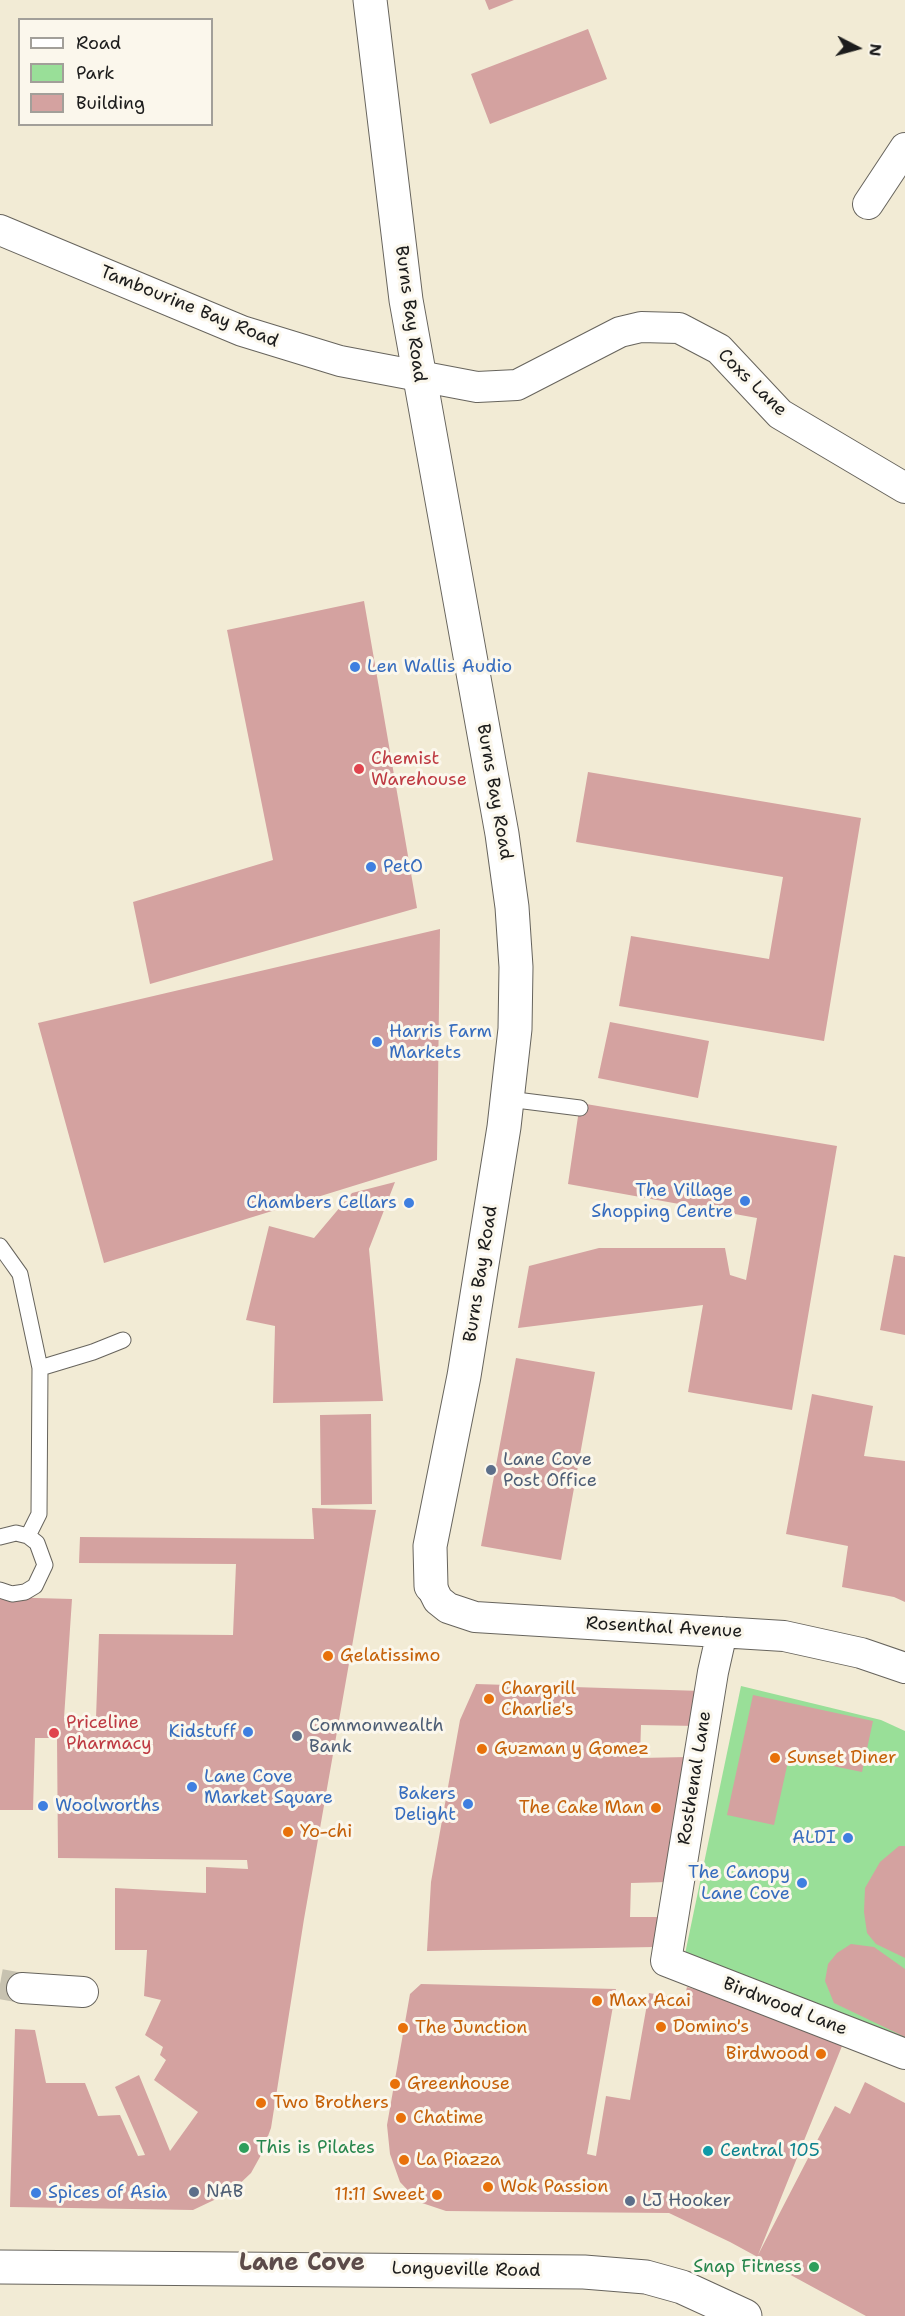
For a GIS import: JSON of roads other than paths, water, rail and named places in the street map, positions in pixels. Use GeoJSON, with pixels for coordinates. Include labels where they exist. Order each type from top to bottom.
{"type":"FeatureCollection","features":[{"type":"Feature","properties":{"kind":"street","name":"Burns Bay Road"},"geometry":{"type":"LineString","coordinates":[[370,0],[406,300],[513,907],[515,1029],[508,1099],[465,1376],[430,1546],[431,1586]]}},
{"type":"Feature","properties":{"kind":"street"},"geometry":{"type":"LineString","coordinates":[[868,204],[905,148]]}},
{"type":"Feature","properties":{"kind":"street","name":"Tambourine Bay Road"},"geometry":{"type":"LineString","coordinates":[[0,230],[242,331],[340,361],[419,377]]}},
{"type":"Feature","properties":{"kind":"street","name":"Coxs Lane"},"geometry":{"type":"LineString","coordinates":[[419,377],[477,387],[518,385],[620,333],[641,327],[679,328],[719,350],[780,414],[905,488]]}},
{"type":"Feature","properties":{"kind":"street","name":"Rosenthal Avenue"},"geometry":{"type":"LineString","coordinates":[[431,1586],[438,1600],[448,1608],[475,1617],[784,1636],[861,1653],[905,1668]]}},
{"type":"Feature","properties":{"kind":"street","name":"Rosthenal Lane"},"geometry":{"type":"LineString","coordinates":[[666,1961],[712,1672],[722,1632]]}},
{"type":"Feature","properties":{"kind":"street","name":"Birdwood Lane"},"geometry":{"type":"LineString","coordinates":[[666,1961],[905,2054]]}},
{"type":"Feature","properties":{"kind":"street"},"geometry":{"type":"LineString","coordinates":[[22,1988],[83,1992]]}},
{"type":"Feature","properties":{"kind":"street","name":"Longueville Road"},"geometry":{"type":"LineString","coordinates":[[0,2267],[584,2272],[646,2277],[682,2287],[745,2316]]}},
{"type":"Feature","properties":{"kind":"lane"},"geometry":{"type":"LineString","coordinates":[[508,1099],[580,1108]]}},
{"type":"Feature","properties":{"kind":"lane"},"geometry":{"type":"LineString","coordinates":[[0,1246],[20,1274],[40,1368],[39,1514],[28,1536]]}},
{"type":"Feature","properties":{"kind":"lane"},"geometry":{"type":"LineString","coordinates":[[40,1368],[93,1353],[123,1340]]}},
{"type":"Feature","properties":{"kind":"lane"},"geometry":{"type":"LineString","coordinates":[[0,1537],[16,1533],[28,1536],[37,1543],[45,1565],[35,1586],[25,1595],[0,1590]]}},
{"type":"Feature","properties":{"kind":"tunnel"},"geometry":{"type":"LineString","coordinates":[[0,1984],[22,1988]]}},
{"type":"Feature","properties":{"kind":"place","name":"Len Wallis Audio"},"geometry":{"type":"Point","coordinates":[355,667]}},
{"type":"Feature","properties":{"kind":"place","name":"Chemist Warehouse"},"geometry":{"type":"Point","coordinates":[359,769]}},
{"type":"Feature","properties":{"kind":"place","name":"PetO"},"geometry":{"type":"Point","coordinates":[371,867]}},
{"type":"Feature","properties":{"kind":"place","name":"Harris Farm Markets"},"geometry":{"type":"Point","coordinates":[377,1042]}},
{"type":"Feature","properties":{"kind":"place","name":"The Village Shopping Centre"},"geometry":{"type":"Point","coordinates":[745,1201]}},
{"type":"Feature","properties":{"kind":"place","name":"Chambers Cellars"},"geometry":{"type":"Point","coordinates":[409,1203]}},
{"type":"Feature","properties":{"kind":"place","name":"Lane Cove Post Office"},"geometry":{"type":"Point","coordinates":[491,1470]}},
{"type":"Feature","properties":{"kind":"place","name":"Gelatissimo"},"geometry":{"type":"Point","coordinates":[328,1656]}},
{"type":"Feature","properties":{"kind":"place","name":"Chargrill Charlie's"},"geometry":{"type":"Point","coordinates":[489,1699]}},
{"type":"Feature","properties":{"kind":"place","name":"Kidstuff"},"geometry":{"type":"Point","coordinates":[248,1732]}},
{"type":"Feature","properties":{"kind":"place","name":"Priceline Pharmacy"},"geometry":{"type":"Point","coordinates":[54,1733]}},
{"type":"Feature","properties":{"kind":"place","name":"Commonwealth Bank"},"geometry":{"type":"Point","coordinates":[297,1736]}},
{"type":"Feature","properties":{"kind":"place","name":"Guzman y Gomez"},"geometry":{"type":"Point","coordinates":[482,1749]}},
{"type":"Feature","properties":{"kind":"place","name":"Sunset Diner"},"geometry":{"type":"Point","coordinates":[775,1758]}},
{"type":"Feature","properties":{"kind":"place","name":"Lane Cove Market Square"},"geometry":{"type":"Point","coordinates":[192,1787]}},
{"type":"Feature","properties":{"kind":"place","name":"Bakers Delight"},"geometry":{"type":"Point","coordinates":[468,1804]}},
{"type":"Feature","properties":{"kind":"place","name":"Woolworths"},"geometry":{"type":"Point","coordinates":[43,1806]}},
{"type":"Feature","properties":{"kind":"place","name":"The Cake Man"},"geometry":{"type":"Point","coordinates":[656,1808]}},
{"type":"Feature","properties":{"kind":"place","name":"Yo-chi"},"geometry":{"type":"Point","coordinates":[288,1832]}},
{"type":"Feature","properties":{"kind":"place","name":"ALDI"},"geometry":{"type":"Point","coordinates":[848,1838]}},
{"type":"Feature","properties":{"kind":"place","name":"The Canopy Lane Cove"},"geometry":{"type":"Point","coordinates":[802,1883]}},
{"type":"Feature","properties":{"kind":"place","name":"Max Acai"},"geometry":{"type":"Point","coordinates":[597,2001]}},
{"type":"Feature","properties":{"kind":"place","name":"Domino's"},"geometry":{"type":"Point","coordinates":[661,2027]}},
{"type":"Feature","properties":{"kind":"place","name":"The Junction"},"geometry":{"type":"Point","coordinates":[403,2028]}},
{"type":"Feature","properties":{"kind":"place","name":"Birdwood"},"geometry":{"type":"Point","coordinates":[821,2054]}},
{"type":"Feature","properties":{"kind":"place","name":"Greenhouse"},"geometry":{"type":"Point","coordinates":[395,2084]}},
{"type":"Feature","properties":{"kind":"place","name":"Two Brothers"},"geometry":{"type":"Point","coordinates":[261,2103]}},
{"type":"Feature","properties":{"kind":"place","name":"Chatime"},"geometry":{"type":"Point","coordinates":[401,2118]}},
{"type":"Feature","properties":{"kind":"place","name":"This is Pilates"},"geometry":{"type":"Point","coordinates":[244,2148]}},
{"type":"Feature","properties":{"kind":"place","name":"Central 105"},"geometry":{"type":"Point","coordinates":[708,2151]}},
{"type":"Feature","properties":{"kind":"place","name":"La Piazza"},"geometry":{"type":"Point","coordinates":[404,2160]}},
{"type":"Feature","properties":{"kind":"place","name":"Wok Passion"},"geometry":{"type":"Point","coordinates":[488,2187]}},
{"type":"Feature","properties":{"kind":"place","name":"NAB"},"geometry":{"type":"Point","coordinates":[194,2192]}},
{"type":"Feature","properties":{"kind":"place","name":"Spices of Asia"},"geometry":{"type":"Point","coordinates":[36,2193]}},
{"type":"Feature","properties":{"kind":"place","name":"11:11 Sweet"},"geometry":{"type":"Point","coordinates":[437,2195]}},
{"type":"Feature","properties":{"kind":"place","name":"LJ Hooker"},"geometry":{"type":"Point","coordinates":[630,2201]}},
{"type":"Feature","properties":{"kind":"place","name":"Snap Fitness"},"geometry":{"type":"Point","coordinates":[814,2267]}},
{"type":"Feature","properties":{"kind":"district","name":"Lane Cove"},"geometry":{"type":"Point","coordinates":[302,2264]}}]}
